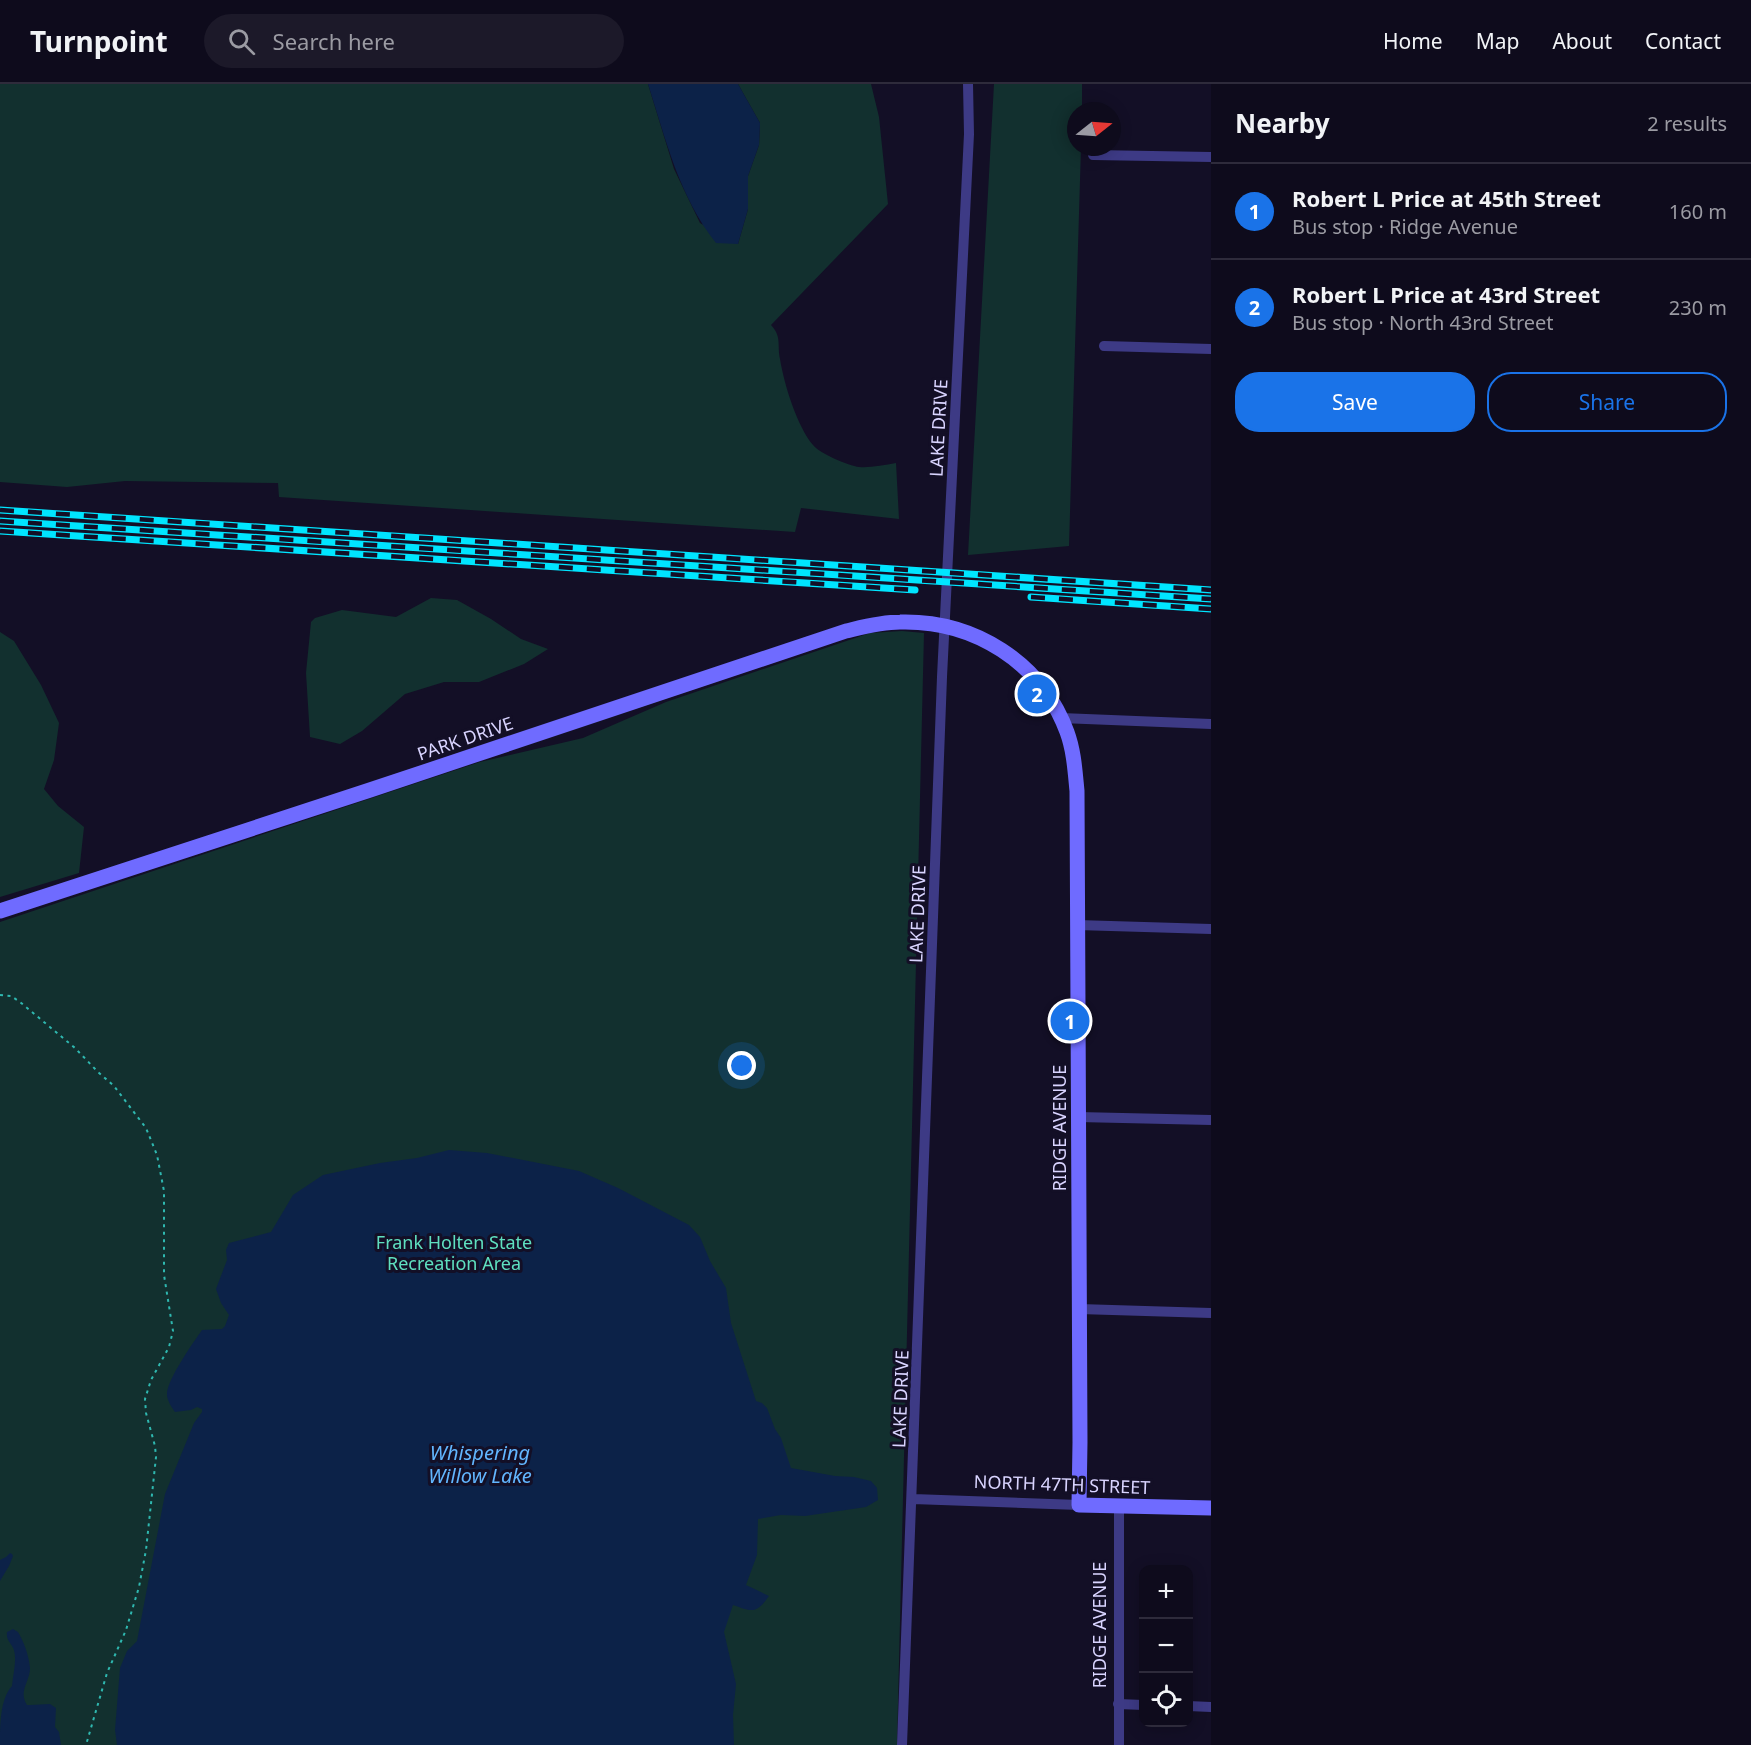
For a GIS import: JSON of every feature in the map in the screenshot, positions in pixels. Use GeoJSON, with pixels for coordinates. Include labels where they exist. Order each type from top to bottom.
{"type":"FeatureCollection","features":[{"type":"Feature","properties":{"kind":"street","name":"LAKE DRIVE"},"geometry":{"type":"LineString","coordinates":[[902,1745],[942,677],[969,134],[968,84]]}},
{"type":"Feature","properties":{"kind":"street"},"geometry":{"type":"LineString","coordinates":[[1121,155],[1211,157]]}},
{"type":"Feature","properties":{"kind":"street"},"geometry":{"type":"LineString","coordinates":[[1104,346],[1211,349]]}},
{"type":"Feature","properties":{"kind":"street","name":"PARK DRIVE"},"geometry":{"type":"LineString","coordinates":[[0,911],[370,790],[815,640],[884,623],[916,622],[946,626],[983,638],[1013,658],[1041,686],[1061,718]]}},
{"type":"Feature","properties":{"kind":"street"},"geometry":{"type":"LineString","coordinates":[[1061,718],[1211,724]]}},
{"type":"Feature","properties":{"kind":"street","name":"RIDGE AVENUE"},"geometry":{"type":"LineString","coordinates":[[1061,718],[1071,746],[1077,791],[1079,1505]]}},
{"type":"Feature","properties":{"kind":"street"},"geometry":{"type":"LineString","coordinates":[[1077,925],[1211,929]]}},
{"type":"Feature","properties":{"kind":"street"},"geometry":{"type":"LineString","coordinates":[[1078,1117],[1211,1120]]}},
{"type":"Feature","properties":{"kind":"street"},"geometry":{"type":"LineString","coordinates":[[1079,1309],[1211,1313]]}},
{"type":"Feature","properties":{"kind":"street","name":"NORTH 47TH STREET"},"geometry":{"type":"LineString","coordinates":[[913,1499],[1211,1508]]}},
{"type":"Feature","properties":{"kind":"street","name":"RIDGE AVENUE"},"geometry":{"type":"LineString","coordinates":[[1119,1505],[1119,1745]]}},
{"type":"Feature","properties":{"kind":"street"},"geometry":{"type":"LineString","coordinates":[[1118,1704],[1139,1705]]}},
{"type":"Feature","properties":{"kind":"street"},"geometry":{"type":"LineString","coordinates":[[1193,1706],[1211,1707]]}},
{"type":"Feature","properties":{"kind":"path"},"geometry":{"type":"LineString","coordinates":[[0,995],[11,996],[20,1002],[75,1048],[114,1086],[150,1134],[158,1155],[163,1180],[164,1275],[173,1331],[169,1347],[149,1384],[145,1399],[156,1457],[146,1550],[134,1608],[107,1672],[86,1745]]}},
{"type":"Feature","properties":{"kind":"green space"},"geometry":{"type":"Polygon","coordinates":[[[0,84],[648,84],[674,169],[700,223],[738,244],[748,209],[748,176],[759,145],[760,123],[738,84],[871,84],[879,117],[888,204],[771,325],[778,337],[780,359],[788,392],[807,437],[821,452],[854,466],[868,467],[896,463],[899,519],[801,508],[795,532],[279,497],[278,483],[125,481],[67,487],[0,482],[0,84]]]}},
{"type":"Feature","properties":{"kind":"green space"},"geometry":{"type":"Polygon","coordinates":[[[994,84],[1082,84],[1082,102],[1067,102],[1067,156],[1081,156],[1069,546],[968,555],[994,84]]]}},
{"type":"Feature","properties":{"kind":"green space"},"geometry":{"type":"Polygon","coordinates":[[[431,598],[457,600],[521,639],[548,649],[524,664],[479,682],[444,682],[405,694],[362,731],[340,744],[310,737],[306,673],[311,622],[315,618],[342,610],[396,617],[431,598]]]}},
{"type":"Feature","properties":{"kind":"green space","name":"Frank Holten State Recreation Area"},"geometry":{"type":"Polygon","coordinates":[[[902,631],[924,633],[897,1745],[0,1745],[0,922],[480,762],[583,738],[666,702],[870,633],[902,631]]]}},
{"type":"Feature","properties":{"kind":"green space"},"geometry":{"type":"Polygon","coordinates":[[[0,632],[14,641],[41,685],[59,723],[54,760],[44,789],[58,806],[84,827],[79,873],[0,897],[0,632]]]}},
{"type":"Feature","properties":{"kind":"water"},"geometry":{"type":"Polygon","coordinates":[[[648,84],[738,84],[760,123],[759,145],[748,176],[748,209],[738,244],[716,243],[692,206],[675,167],[648,84]]]}},
{"type":"Feature","properties":{"kind":"water","name":"Whispering Willow Lake"},"geometry":{"type":"Polygon","coordinates":[[[449,1150],[487,1153],[579,1171],[618,1188],[689,1225],[700,1237],[710,1261],[726,1288],[731,1323],[756,1401],[767,1408],[781,1438],[791,1468],[871,1481],[877,1488],[878,1500],[866,1507],[805,1516],[781,1515],[758,1519],[757,1555],[746,1585],[769,1596],[761,1606],[754,1610],[733,1605],[724,1632],[736,1684],[733,1715],[734,1745],[117,1745],[115,1730],[120,1668],[127,1651],[137,1641],[165,1494],[194,1423],[202,1412],[202,1409],[197,1407],[175,1412],[168,1399],[168,1389],[181,1362],[202,1330],[222,1329],[225,1326],[229,1315],[216,1289],[227,1260],[226,1250],[229,1243],[271,1232],[293,1195],[323,1175],[449,1150]]]}},
{"type":"Feature","properties":{"kind":"water"},"geometry":{"type":"Polygon","coordinates":[[[10,1553],[13,1556],[0,1581],[0,1560],[10,1553]]]}},
{"type":"Feature","properties":{"kind":"water"},"geometry":{"type":"Polygon","coordinates":[[[13,1629],[18,1632],[22,1640],[30,1668],[24,1691],[27,1705],[50,1704],[56,1708],[55,1727],[59,1732],[61,1745],[0,1745],[3,1705],[12,1686],[15,1659],[7,1632],[13,1629]]]}},
{"type":"Feature","properties":{"kind":"railway"},"geometry":{"type":"LineString","coordinates":[[0,510],[1211,590]]}},
{"type":"Feature","properties":{"kind":"railway"},"geometry":{"type":"LineString","coordinates":[[0,521],[1211,599]]}},
{"type":"Feature","properties":{"kind":"railway"},"geometry":{"type":"LineString","coordinates":[[0,531],[915,590]]}},
{"type":"Feature","properties":{"kind":"railway"},"geometry":{"type":"LineString","coordinates":[[1031,597],[1211,609]]}},
{"type":"Feature","properties":{"kind":"place","name":"Robert L Price at 43rd Street"},"geometry":{"type":"Point","coordinates":[1037,694]}},
{"type":"Feature","properties":{"kind":"place","name":"Robert L Price at 45th Street"},"geometry":{"type":"Point","coordinates":[1070,1021]}}]}
